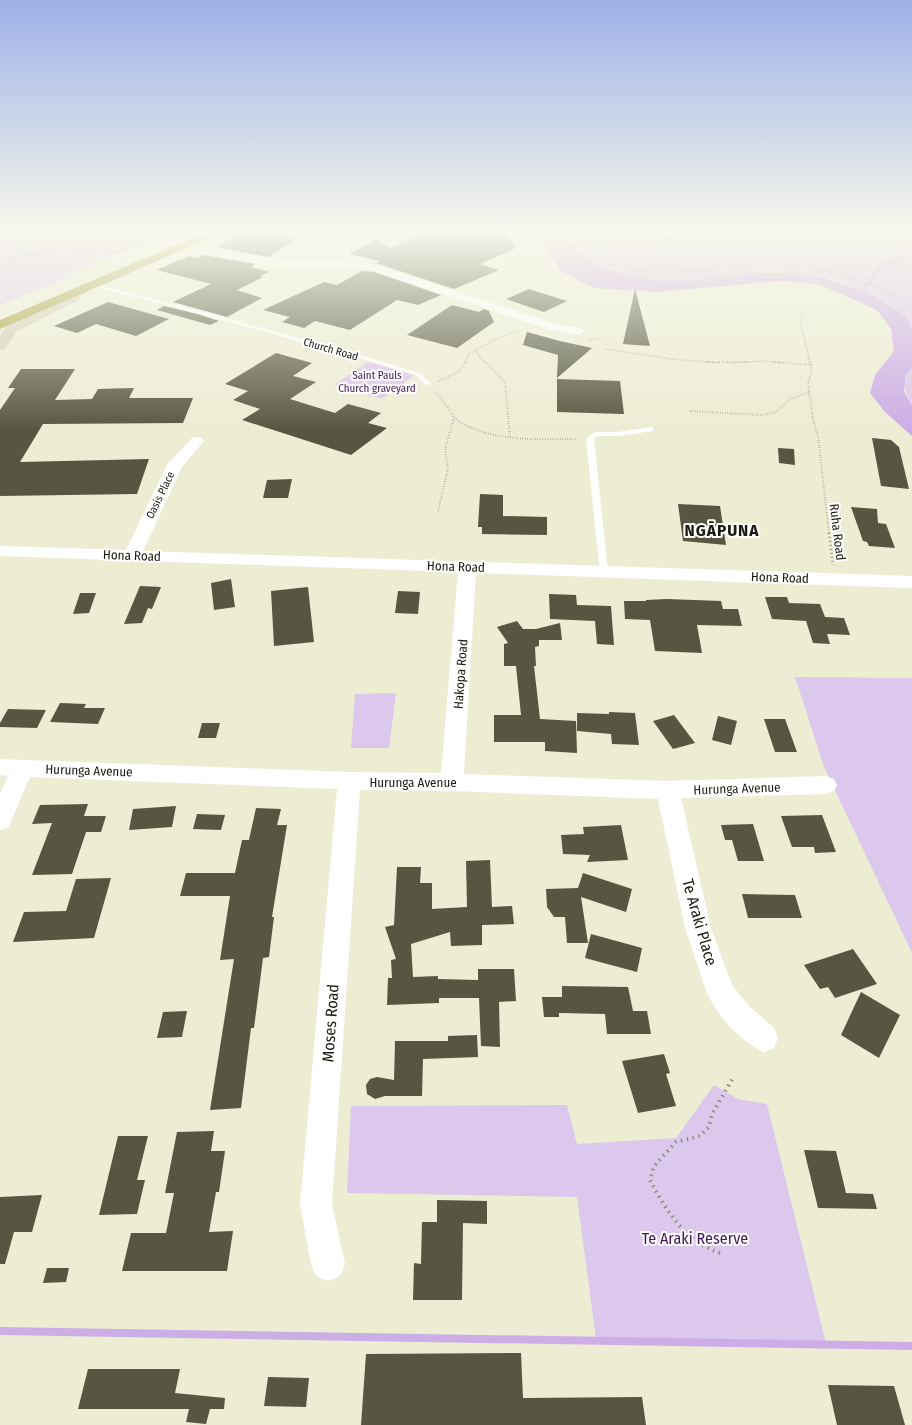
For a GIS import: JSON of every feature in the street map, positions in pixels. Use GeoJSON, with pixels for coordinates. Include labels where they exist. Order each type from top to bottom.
{"type":"FeatureCollection","features":[{"type":"Feature","properties":{"kind":"highway"},"geometry":{"type":"LineString","coordinates":[[0,315],[41,298]]}},
{"type":"Feature","properties":{"kind":"highway"},"geometry":{"type":"LineString","coordinates":[[0,325],[64,298]]}},
{"type":"Feature","properties":{"kind":"street"},"geometry":{"type":"LineString","coordinates":[[0,346],[12,328],[54,309],[73,298]]}},
{"type":"Feature","properties":{"kind":"street"},"geometry":{"type":"LineString","coordinates":[[464,298],[554,327],[578,331]]}},
{"type":"Feature","properties":{"kind":"street","name":"Oasis Place"},"geometry":{"type":"LineString","coordinates":[[132,555],[175,465],[197,441]]}},
{"type":"Feature","properties":{"kind":"street","name":"Hona Road"},"geometry":{"type":"LineString","coordinates":[[0,551],[912,582]]}},
{"type":"Feature","properties":{"kind":"street","name":"Hakopa Road"},"geometry":{"type":"LineString","coordinates":[[452,782],[467,567]]}},
{"type":"Feature","properties":{"kind":"street","name":"Hurunga Avenue"},"geometry":{"type":"LineString","coordinates":[[0,766],[349,782],[452,782],[668,790],[826,785]]}},
{"type":"Feature","properties":{"kind":"street"},"geometry":{"type":"LineString","coordinates":[[0,821],[23,768]]}},
{"type":"Feature","properties":{"kind":"street","name":"Moses Road"},"geometry":{"type":"LineString","coordinates":[[328,1264],[316,1204],[349,782]]}},
{"type":"Feature","properties":{"kind":"street","name":"Te Araki Place"},"geometry":{"type":"LineString","coordinates":[[668,790],[698,928],[721,993],[739,1015],[764,1038]]}},
{"type":"Feature","properties":{"kind":"lane","name":"Church Road"},"geometry":{"type":"LineString","coordinates":[[135,298],[199,312],[417,374],[428,384]]}},
{"type":"Feature","properties":{"kind":"lane"},"geometry":{"type":"LineString","coordinates":[[603,571],[590,439],[595,434],[618,434],[650,429]]}},
{"type":"Feature","properties":{"kind":"path"},"geometry":{"type":"LineString","coordinates":[[896,298],[912,308]]}},
{"type":"Feature","properties":{"kind":"path"},"geometry":{"type":"LineString","coordinates":[[604,349],[671,359],[723,363],[764,361],[811,365],[801,324],[802,312]]}},
{"type":"Feature","properties":{"kind":"path"},"geometry":{"type":"LineString","coordinates":[[534,321],[519,330],[468,354],[467,362],[456,374],[428,384],[448,406],[454,418],[460,424],[481,432],[510,437],[590,439]]}},
{"type":"Feature","properties":{"kind":"path"},"geometry":{"type":"LineString","coordinates":[[476,350],[480,358],[505,382],[510,437]]}},
{"type":"Feature","properties":{"kind":"path","name":"Ruha Road"},"geometry":{"type":"LineString","coordinates":[[811,365],[812,370],[808,383],[813,420],[818,436],[823,471],[823,486],[835,579]]}},
{"type":"Feature","properties":{"kind":"path"},"geometry":{"type":"LineString","coordinates":[[690,410],[721,414],[762,415],[776,412],[790,399],[810,392]]}},
{"type":"Feature","properties":{"kind":"path"},"geometry":{"type":"LineString","coordinates":[[438,511],[442,489],[448,469],[445,449],[454,418]]}},
{"type":"Feature","properties":{"kind":"path"},"geometry":{"type":"LineString","coordinates":[[720,1253],[709,1251],[696,1242],[680,1226],[659,1198],[650,1180],[654,1166],[676,1142],[700,1136],[709,1126],[715,1108],[733,1078]]}},
{"type":"Feature","properties":{"kind":"green space"},"geometry":{"type":"Polygon","coordinates":[[[0,298],[19,298],[0,305],[0,298]]]}},
{"type":"Feature","properties":{"kind":"green space"},"geometry":{"type":"Polygon","coordinates":[[[877,298],[912,298],[912,329],[904,317],[896,309],[877,298]]]}},
{"type":"Feature","properties":{"kind":"green space","name":"Saint Pauls Church graveyard"},"geometry":{"type":"Polygon","coordinates":[[[368,362],[415,375],[382,399],[334,385],[368,362]]]}},
{"type":"Feature","properties":{"kind":"green space"},"geometry":{"type":"Polygon","coordinates":[[[912,367],[912,406],[907,395],[905,382],[912,367]]]}},
{"type":"Feature","properties":{"kind":"green space"},"geometry":{"type":"Polygon","coordinates":[[[795,677],[912,678],[912,953],[824,767],[795,677]]]}},
{"type":"Feature","properties":{"kind":"green space"},"geometry":{"type":"Polygon","coordinates":[[[396,693],[389,748],[351,748],[355,694],[396,693]]]}},
{"type":"Feature","properties":{"kind":"green space","name":"Te Araki Reserve"},"geometry":{"type":"Polygon","coordinates":[[[714,1085],[738,1099],[767,1104],[826,1343],[596,1339],[577,1197],[347,1193],[351,1106],[567,1105],[577,1144],[676,1138],[714,1085]]]}},
{"type":"Feature","properties":{"kind":"shaded area"},"geometry":{"type":"Polygon","coordinates":[[[849,298],[876,298],[904,315],[912,329],[912,367],[906,376],[904,391],[912,406],[912,436],[885,412],[870,393],[875,375],[894,351],[891,329],[877,310],[849,298]]]}},
{"type":"Feature","properties":{"kind":"building"},"geometry":{"type":"Polygon","coordinates":[[[182,298],[262,298],[227,317],[173,302],[182,298]]]}},
{"type":"Feature","properties":{"kind":"building"},"geometry":{"type":"Polygon","coordinates":[[[290,298],[435,298],[418,305],[397,300],[350,330],[315,321],[304,328],[282,322],[290,317],[263,310],[290,298]]]}},
{"type":"Feature","properties":{"kind":"building"},"geometry":{"type":"Polygon","coordinates":[[[509,298],[556,298],[567,301],[544,312],[506,299],[509,298]]]}},
{"type":"Feature","properties":{"kind":"building"},"geometry":{"type":"Polygon","coordinates":[[[633,298],[637,298],[650,346],[623,344],[633,298]]]}},
{"type":"Feature","properties":{"kind":"building"},"geometry":{"type":"Polygon","coordinates":[[[108,302],[169,319],[136,336],[96,324],[77,333],[54,326],[108,302]]]}},
{"type":"Feature","properties":{"kind":"building"},"geometry":{"type":"Polygon","coordinates":[[[452,305],[479,312],[484,309],[489,311],[494,322],[457,348],[407,335],[452,305]]]}},
{"type":"Feature","properties":{"kind":"building"},"geometry":{"type":"Polygon","coordinates":[[[164,306],[219,321],[210,325],[157,310],[164,306]]]}},
{"type":"Feature","properties":{"kind":"building"},"geometry":{"type":"Polygon","coordinates":[[[527,332],[592,348],[557,378],[558,355],[523,345],[527,332]]]}},
{"type":"Feature","properties":{"kind":"building"},"geometry":{"type":"Polygon","coordinates":[[[276,353],[312,363],[293,376],[316,382],[290,399],[335,413],[348,404],[381,413],[368,423],[387,428],[351,455],[242,420],[260,409],[233,400],[248,391],[225,384],[276,353]]]}},
{"type":"Feature","properties":{"kind":"building"},"geometry":{"type":"Polygon","coordinates":[[[21,369],[75,369],[55,400],[92,399],[98,389],[134,388],[129,398],[193,398],[183,423],[43,424],[20,462],[149,459],[137,494],[0,496],[0,410],[15,388],[8,388],[21,369]]]}},
{"type":"Feature","properties":{"kind":"building"},"geometry":{"type":"Polygon","coordinates":[[[557,379],[620,381],[624,414],[557,412],[557,379]]]}},
{"type":"Feature","properties":{"kind":"building"},"geometry":{"type":"Polygon","coordinates":[[[872,438],[891,440],[899,447],[909,489],[881,486],[872,438]]]}},
{"type":"Feature","properties":{"kind":"building"},"geometry":{"type":"Polygon","coordinates":[[[778,448],[794,449],[795,465],[779,463],[778,448]]]}},
{"type":"Feature","properties":{"kind":"building"},"geometry":{"type":"Polygon","coordinates":[[[292,479],[288,498],[263,498],[267,480],[292,479]]]}},
{"type":"Feature","properties":{"kind":"building"},"geometry":{"type":"Polygon","coordinates":[[[480,494],[503,495],[503,516],[547,517],[547,535],[482,534],[482,527],[478,527],[480,494]]]}},
{"type":"Feature","properties":{"kind":"building"},"geometry":{"type":"Polygon","coordinates":[[[678,504],[720,506],[726,545],[683,541],[678,504]]]}},
{"type":"Feature","properties":{"kind":"building"},"geometry":{"type":"Polygon","coordinates":[[[851,507],[877,509],[878,523],[886,524],[895,548],[869,546],[867,542],[863,541],[851,507]]]}},
{"type":"Feature","properties":{"kind":"building"},"geometry":{"type":"Polygon","coordinates":[[[231,579],[235,607],[214,610],[211,583],[231,579]]]}},
{"type":"Feature","properties":{"kind":"building"},"geometry":{"type":"Polygon","coordinates":[[[140,586],[161,587],[152,609],[148,608],[142,623],[124,624],[140,586]]]}},
{"type":"Feature","properties":{"kind":"building"},"geometry":{"type":"Polygon","coordinates":[[[308,587],[314,642],[274,646],[271,591],[308,587]]]}},
{"type":"Feature","properties":{"kind":"building"},"geometry":{"type":"Polygon","coordinates":[[[398,591],[420,592],[418,614],[395,613],[398,591]]]}},
{"type":"Feature","properties":{"kind":"building"},"geometry":{"type":"Polygon","coordinates":[[[80,593],[96,593],[89,613],[73,614],[80,593]]]}},
{"type":"Feature","properties":{"kind":"building"},"geometry":{"type":"Polygon","coordinates":[[[549,594],[576,595],[577,605],[611,606],[614,645],[597,644],[595,621],[550,619],[549,594]]]}},
{"type":"Feature","properties":{"kind":"building"},"geometry":{"type":"Polygon","coordinates":[[[765,597],[787,597],[789,603],[820,604],[825,617],[844,618],[850,635],[827,634],[830,644],[813,643],[806,621],[772,619],[765,597]]]}},
{"type":"Feature","properties":{"kind":"building"},"geometry":{"type":"Polygon","coordinates":[[[667,599],[721,601],[723,609],[738,609],[742,626],[697,625],[702,653],[655,651],[650,620],[625,619],[624,601],[667,599]]]}},
{"type":"Feature","properties":{"kind":"building"},"geometry":{"type":"Polygon","coordinates":[[[517,621],[523,629],[536,629],[560,623],[562,640],[539,640],[539,646],[535,647],[536,666],[534,666],[540,719],[576,721],[577,753],[545,751],[545,742],[494,742],[494,715],[521,715],[516,666],[504,666],[504,644],[508,643],[497,627],[517,621]]]}},
{"type":"Feature","properties":{"kind":"building"},"geometry":{"type":"Polygon","coordinates":[[[60,703],[86,704],[84,708],[105,708],[98,724],[50,722],[60,703]]]}},
{"type":"Feature","properties":{"kind":"building"},"geometry":{"type":"Polygon","coordinates":[[[8,709],[46,710],[37,728],[0,727],[0,723],[8,709]]]}},
{"type":"Feature","properties":{"kind":"building"},"geometry":{"type":"Polygon","coordinates":[[[609,712],[635,713],[639,745],[612,744],[611,734],[577,731],[577,713],[609,714],[609,712]]]}},
{"type":"Feature","properties":{"kind":"building"},"geometry":{"type":"Polygon","coordinates":[[[674,715],[695,743],[673,749],[653,721],[674,715]]]}},
{"type":"Feature","properties":{"kind":"building"},"geometry":{"type":"Polygon","coordinates":[[[718,716],[737,721],[731,745],[712,740],[718,716]]]}},
{"type":"Feature","properties":{"kind":"building"},"geometry":{"type":"Polygon","coordinates":[[[764,719],[785,719],[797,752],[775,752],[764,719]]]}},
{"type":"Feature","properties":{"kind":"building"},"geometry":{"type":"Polygon","coordinates":[[[202,723],[220,723],[216,738],[198,738],[202,723]]]}},
{"type":"Feature","properties":{"kind":"building"},"geometry":{"type":"Polygon","coordinates":[[[88,804],[84,816],[106,816],[101,832],[86,832],[72,874],[32,875],[52,823],[32,824],[40,805],[88,804]]]}},
{"type":"Feature","properties":{"kind":"building"},"geometry":{"type":"Polygon","coordinates":[[[176,806],[172,827],[129,830],[133,809],[176,806]]]}},
{"type":"Feature","properties":{"kind":"building"},"geometry":{"type":"Polygon","coordinates":[[[256,808],[281,809],[277,825],[287,825],[272,917],[274,917],[269,957],[263,958],[254,1028],[251,1028],[241,1108],[210,1110],[234,959],[220,960],[230,896],[180,896],[186,873],[235,873],[242,840],[249,840],[256,808]]]}},
{"type":"Feature","properties":{"kind":"building"},"geometry":{"type":"Polygon","coordinates":[[[197,814],[225,815],[221,830],[193,829],[197,814]]]}},
{"type":"Feature","properties":{"kind":"building"},"geometry":{"type":"Polygon","coordinates":[[[822,815],[836,852],[815,853],[814,847],[792,847],[781,816],[822,815]]]}},
{"type":"Feature","properties":{"kind":"building"},"geometry":{"type":"Polygon","coordinates":[[[753,824],[764,861],[738,861],[732,840],[725,840],[721,825],[753,824]]]}},
{"type":"Feature","properties":{"kind":"building"},"geometry":{"type":"Polygon","coordinates":[[[621,825],[628,860],[587,862],[590,855],[563,854],[561,835],[584,834],[583,827],[621,825]]]}},
{"type":"Feature","properties":{"kind":"building"},"geometry":{"type":"Polygon","coordinates":[[[490,860],[492,907],[512,906],[514,924],[482,925],[482,945],[451,946],[450,932],[411,944],[413,977],[438,976],[438,979],[478,980],[478,969],[514,969],[516,1001],[499,1002],[500,1047],[481,1046],[479,998],[439,998],[439,1003],[387,1005],[388,978],[392,978],[391,960],[396,959],[385,927],[394,925],[397,867],[421,867],[420,883],[432,883],[432,909],[467,907],[466,861],[490,860]]]}},
{"type":"Feature","properties":{"kind":"building"},"geometry":{"type":"Polygon","coordinates":[[[583,873],[632,889],[626,912],[581,897],[588,943],[567,943],[565,917],[554,917],[547,907],[546,889],[578,888],[583,873]]]}},
{"type":"Feature","properties":{"kind":"building"},"geometry":{"type":"Polygon","coordinates":[[[111,878],[94,938],[13,942],[24,912],[66,911],[76,879],[111,878]]]}},
{"type":"Feature","properties":{"kind":"building"},"geometry":{"type":"Polygon","coordinates":[[[742,894],[795,895],[802,918],[748,918],[742,894]]]}},
{"type":"Feature","properties":{"kind":"building"},"geometry":{"type":"Polygon","coordinates":[[[591,934],[642,948],[637,972],[585,958],[591,934]]]}},
{"type":"Feature","properties":{"kind":"building"},"geometry":{"type":"Polygon","coordinates":[[[853,949],[877,984],[835,998],[828,987],[820,989],[804,965],[853,949]]]}},
{"type":"Feature","properties":{"kind":"building"},"geometry":{"type":"Polygon","coordinates":[[[562,986],[628,987],[633,1011],[647,1011],[651,1034],[607,1034],[605,1014],[559,1013],[559,1017],[544,1017],[542,997],[562,997],[562,986]]]}},
{"type":"Feature","properties":{"kind":"building"},"geometry":{"type":"Polygon","coordinates":[[[861,992],[900,1015],[879,1058],[841,1035],[861,992]]]}},
{"type":"Feature","properties":{"kind":"building"},"geometry":{"type":"Polygon","coordinates":[[[187,1011],[182,1037],[157,1038],[163,1012],[187,1011]]]}},
{"type":"Feature","properties":{"kind":"building"},"geometry":{"type":"Polygon","coordinates":[[[477,1035],[478,1057],[423,1059],[422,1096],[385,1096],[375,1099],[367,1094],[366,1085],[370,1079],[377,1077],[394,1080],[395,1041],[448,1041],[448,1036],[477,1035]]]}},
{"type":"Feature","properties":{"kind":"building"},"geometry":{"type":"Polygon","coordinates":[[[664,1054],[670,1073],[666,1074],[676,1106],[638,1113],[622,1061],[664,1054]]]}},
{"type":"Feature","properties":{"kind":"building"},"geometry":{"type":"Polygon","coordinates":[[[214,1131],[211,1151],[225,1151],[219,1192],[216,1192],[209,1232],[233,1231],[227,1271],[122,1271],[131,1233],[166,1233],[174,1193],[165,1193],[177,1132],[214,1131]]]}},
{"type":"Feature","properties":{"kind":"building"},"geometry":{"type":"Polygon","coordinates":[[[118,1136],[148,1136],[137,1180],[145,1180],[137,1214],[99,1215],[118,1136]]]}},
{"type":"Feature","properties":{"kind":"building"},"geometry":{"type":"Polygon","coordinates":[[[804,1150],[836,1151],[846,1193],[873,1194],[877,1209],[818,1208],[804,1150]]]}},
{"type":"Feature","properties":{"kind":"building"},"geometry":{"type":"Polygon","coordinates":[[[42,1195],[32,1232],[14,1232],[5,1264],[0,1264],[0,1197],[42,1195]]]}},
{"type":"Feature","properties":{"kind":"building"},"geometry":{"type":"Polygon","coordinates":[[[437,1200],[487,1201],[487,1224],[463,1223],[462,1300],[413,1300],[414,1263],[421,1264],[422,1222],[437,1222],[437,1200]]]}},
{"type":"Feature","properties":{"kind":"building"},"geometry":{"type":"Polygon","coordinates":[[[47,1268],[69,1268],[66,1282],[43,1283],[47,1268]]]}},
{"type":"Feature","properties":{"kind":"building"},"geometry":{"type":"Polygon","coordinates":[[[521,1353],[523,1398],[642,1397],[646,1425],[361,1425],[366,1354],[521,1353]]]}},
{"type":"Feature","properties":{"kind":"building"},"geometry":{"type":"Polygon","coordinates":[[[88,1369],[180,1369],[175,1393],[225,1398],[224,1409],[210,1409],[206,1424],[186,1422],[189,1409],[78,1409],[88,1369]]]}},
{"type":"Feature","properties":{"kind":"building"},"geometry":{"type":"Polygon","coordinates":[[[268,1377],[309,1378],[306,1407],[264,1406],[268,1377]]]}},
{"type":"Feature","properties":{"kind":"building"},"geometry":{"type":"Polygon","coordinates":[[[828,1385],[894,1386],[905,1425],[837,1425],[828,1385]]]}},
{"type":"Feature","properties":{"kind":"waterway"},"geometry":{"type":"LineString","coordinates":[[0,1331],[912,1346]]}},
{"type":"Feature","properties":{"kind":"district","name":"NGĀPUNA"},"geometry":{"type":"Point","coordinates":[722,530]}}]}
